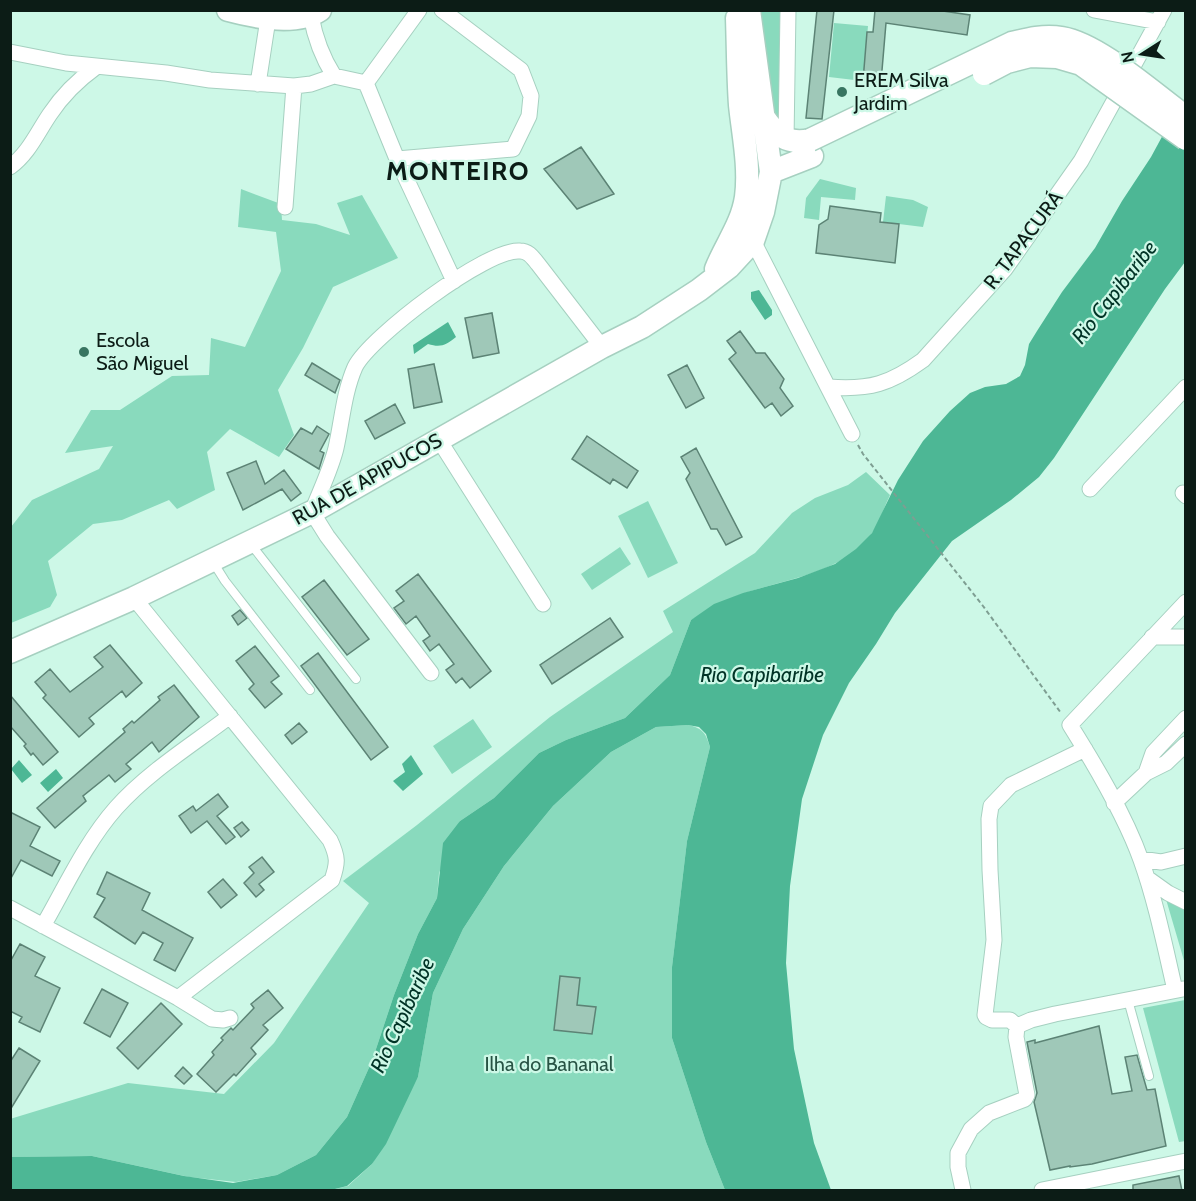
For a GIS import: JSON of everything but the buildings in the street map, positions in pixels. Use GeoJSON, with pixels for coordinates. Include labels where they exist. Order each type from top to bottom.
{"type":"FeatureCollection","features":[{"type":"Feature","properties":{"kind":"main road"},"geometry":{"type":"LineString","coordinates":[[228,10],[268,19],[313,12]]}},
{"type":"Feature","properties":{"kind":"main road"},"geometry":{"type":"LineString","coordinates":[[711,281],[732,239],[746,196],[738,82],[737,10]]}},
{"type":"Feature","properties":{"kind":"main road"},"geometry":{"type":"LineString","coordinates":[[749,10],[771,172],[763,212],[753,241]]}},
{"type":"Feature","properties":{"kind":"main road"},"geometry":{"type":"LineString","coordinates":[[771,172],[811,148],[1011,43],[1035,37],[1062,38],[1086,45],[1185,117]]}},
{"type":"Feature","properties":{"kind":"main road"},"geometry":{"type":"LineString","coordinates":[[763,116],[773,130],[786,140],[811,148],[1007,62],[1030,56],[1057,57],[1081,64],[1099,75],[1185,139]]}},
{"type":"Feature","properties":{"kind":"main road"},"geometry":{"type":"LineString","coordinates":[[738,82],[745,91],[763,158],[771,172]]}},
{"type":"Feature","properties":{"kind":"main road","name":"RUA DE APIPUCOS"},"geometry":{"type":"LineString","coordinates":[[10,652],[134,598],[312,512],[602,347],[642,327],[711,281],[729,267],[753,241]]}},
{"type":"Feature","properties":{"kind":"street"},"geometry":{"type":"LineString","coordinates":[[366,83],[418,10]]}},
{"type":"Feature","properties":{"kind":"street"},"geometry":{"type":"LineString","coordinates":[[397,159],[513,149],[529,116],[531,96],[521,70],[442,10]]}},
{"type":"Feature","properties":{"kind":"street"},"geometry":{"type":"LineString","coordinates":[[786,140],[788,10]]}},
{"type":"Feature","properties":{"kind":"street"},"geometry":{"type":"LineString","coordinates":[[1094,10],[1161,16]]}},
{"type":"Feature","properties":{"kind":"street"},"geometry":{"type":"LineString","coordinates":[[313,12],[315,35],[324,60],[334,76]]}},
{"type":"Feature","properties":{"kind":"street","name":"R. TAPACURÁ"},"geometry":{"type":"LineString","coordinates":[[830,387],[860,389],[907,372],[923,360],[1005,269],[1081,161],[1161,16]]}},
{"type":"Feature","properties":{"kind":"street"},"geometry":{"type":"LineString","coordinates":[[258,84],[268,19]]}},
{"type":"Feature","properties":{"kind":"street"},"geometry":{"type":"LineString","coordinates":[[10,52],[43,59],[210,80],[294,86],[311,84],[334,76],[366,83]]}},
{"type":"Feature","properties":{"kind":"street"},"geometry":{"type":"LineString","coordinates":[[10,167],[28,150],[50,114],[67,92],[96,66]]}},
{"type":"Feature","properties":{"kind":"street"},"geometry":{"type":"LineString","coordinates":[[366,83],[397,159],[454,281]]}},
{"type":"Feature","properties":{"kind":"street"},"geometry":{"type":"LineString","coordinates":[[285,207],[294,86]]}},
{"type":"Feature","properties":{"kind":"street"},"geometry":{"type":"LineString","coordinates":[[753,241],[830,387],[852,434]]}},
{"type":"Feature","properties":{"kind":"street"},"geometry":{"type":"LineString","coordinates":[[431,673],[327,536],[312,512],[335,451],[348,389],[356,367],[380,338],[402,318],[454,281],[481,265],[509,253],[522,251],[528,253],[538,264],[602,347]]}},
{"type":"Feature","properties":{"kind":"street"},"geometry":{"type":"LineString","coordinates":[[1090,489],[1185,387]]}},
{"type":"Feature","properties":{"kind":"street"},"geometry":{"type":"LineString","coordinates":[[440,440],[543,604]]}},
{"type":"Feature","properties":{"kind":"street"},"geometry":{"type":"LineString","coordinates":[[134,598],[330,840],[335,851],[337,865],[332,880],[178,998]]}},
{"type":"Feature","properties":{"kind":"street"},"geometry":{"type":"LineString","coordinates":[[1017,1026],[1055,1014],[1180,989],[1141,859],[1114,802],[1070,725],[1185,602]]}},
{"type":"Feature","properties":{"kind":"street"},"geometry":{"type":"LineString","coordinates":[[1152,637],[1185,637]]}},
{"type":"Feature","properties":{"kind":"street"},"geometry":{"type":"LineString","coordinates":[[44,926],[94,837],[116,808],[149,778],[230,716]]}},
{"type":"Feature","properties":{"kind":"street"},"geometry":{"type":"LineString","coordinates":[[1146,773],[1154,753],[1185,718]]}},
{"type":"Feature","properties":{"kind":"street"},"geometry":{"type":"LineString","coordinates":[[1114,802],[1146,773],[1166,763],[1185,744]]}},
{"type":"Feature","properties":{"kind":"street"},"geometry":{"type":"LineString","coordinates":[[1017,1026],[1010,1020],[992,1020],[985,1015],[994,940],[990,870],[991,806],[1011,785],[1085,749]]}},
{"type":"Feature","properties":{"kind":"street"},"geometry":{"type":"LineString","coordinates":[[1141,859],[1161,862],[1185,856]]}},
{"type":"Feature","properties":{"kind":"street"},"geometry":{"type":"LineString","coordinates":[[1147,878],[1185,902]]}},
{"type":"Feature","properties":{"kind":"street"},"geometry":{"type":"LineString","coordinates":[[10,908],[178,998],[212,1019],[230,1018]]}},
{"type":"Feature","properties":{"kind":"street"},"geometry":{"type":"LineString","coordinates":[[963,1191],[958,1167],[958,1153],[971,1128],[989,1113],[1025,1099],[1027,1095],[1016,1037],[1017,1026]]}},
{"type":"Feature","properties":{"kind":"street"},"geometry":{"type":"LineString","coordinates":[[1042,1191],[1185,1161]]}},
{"type":"Feature","properties":{"kind":"lane"},"geometry":{"type":"LineString","coordinates":[[248,541],[356,680]]}},
{"type":"Feature","properties":{"kind":"lane"},"geometry":{"type":"LineString","coordinates":[[211,560],[310,690]]}},
{"type":"Feature","properties":{"kind":"lane"},"geometry":{"type":"LineString","coordinates":[[1128,1000],[1149,1076]]}},
{"type":"Feature","properties":{"kind":"path"},"geometry":{"type":"LineString","coordinates":[[863,454],[983,606],[1070,725]]}},
{"type":"Feature","properties":{"kind":"green space"},"geometry":{"type":"Polygon","coordinates":[[[754,11],[788,11],[780,122],[772,111],[754,11]]]}},
{"type":"Feature","properties":{"kind":"green space"},"geometry":{"type":"Polygon","coordinates":[[[834,23],[868,26],[863,81],[829,77],[834,23]]]}},
{"type":"Feature","properties":{"kind":"green space"},"geometry":{"type":"Polygon","coordinates":[[[820,179],[856,188],[855,200],[821,197],[819,220],[804,218],[806,198],[820,179]]]}},
{"type":"Feature","properties":{"kind":"green space"},"geometry":{"type":"Polygon","coordinates":[[[241,189],[281,204],[282,220],[316,224],[350,235],[337,203],[362,195],[398,258],[333,287],[303,348],[278,390],[294,435],[279,457],[230,429],[207,452],[215,490],[177,509],[169,500],[122,520],[93,524],[48,561],[57,595],[50,607],[11,623],[11,527],[32,500],[99,469],[113,446],[65,453],[91,410],[120,410],[172,376],[209,375],[211,338],[245,347],[281,271],[276,232],[238,227],[241,189]]]}},
{"type":"Feature","properties":{"kind":"green space"},"geometry":{"type":"Polygon","coordinates":[[[886,196],[913,200],[928,207],[923,227],[883,222],[886,196]]]}},
{"type":"Feature","properties":{"kind":"green space"},"geometry":{"type":"Polygon","coordinates":[[[866,472],[890,495],[875,529],[861,546],[847,557],[831,565],[738,596],[691,620],[670,675],[625,718],[566,740],[539,753],[494,798],[460,821],[439,873],[437,898],[418,934],[372,1061],[347,1117],[316,1155],[277,1175],[236,1182],[189,1177],[92,1156],[11,1157],[10,1119],[128,1083],[224,1094],[274,1043],[369,903],[343,881],[417,825],[550,717],[673,632],[663,611],[755,553],[792,513],[815,498],[848,485],[866,472]]]}},
{"type":"Feature","properties":{"kind":"green space"},"geometry":{"type":"Polygon","coordinates":[[[648,501],[678,563],[648,578],[618,516],[648,501]]]}},
{"type":"Feature","properties":{"kind":"green space"},"geometry":{"type":"Polygon","coordinates":[[[620,547],[631,564],[592,590],[581,574],[620,547]]]}},
{"type":"Feature","properties":{"kind":"green space"},"geometry":{"type":"Polygon","coordinates":[[[473,719],[492,747],[452,774],[433,746],[473,719]]]}},
{"type":"Feature","properties":{"kind":"green space","name":"Ilha do Bananal"},"geometry":{"type":"Polygon","coordinates":[[[688,725],[703,732],[710,747],[687,841],[672,967],[672,1038],[706,1142],[725,1190],[331,1190],[348,1186],[372,1164],[418,1077],[433,993],[463,929],[504,866],[553,806],[611,752],[656,727],[688,725]]]}},
{"type":"Feature","properties":{"kind":"green space"},"geometry":{"type":"Polygon","coordinates":[[[1163,889],[1185,906],[1185,964],[1163,889]]]}},
{"type":"Feature","properties":{"kind":"green space"},"geometry":{"type":"Polygon","coordinates":[[[1185,1000],[1186,1141],[1179,1142],[1143,1008],[1185,1000]]]}},
{"type":"Feature","properties":{"kind":"water","name":"Rio Capibaribe"},"geometry":{"type":"Polygon","coordinates":[[[1185,99],[1185,262],[1039,477],[1011,500],[952,541],[895,613],[849,683],[823,735],[802,799],[790,886],[786,963],[794,1049],[814,1143],[831,1190],[725,1190],[706,1142],[672,1038],[672,967],[687,841],[710,747],[706,734],[699,727],[688,725],[656,727],[611,752],[553,806],[504,866],[463,929],[433,993],[418,1077],[386,1144],[372,1164],[347,1186],[331,1190],[11,1190],[10,1157],[92,1156],[184,1176],[233,1183],[277,1175],[316,1155],[347,1117],[372,1061],[418,934],[437,898],[443,843],[460,821],[494,798],[539,753],[566,740],[625,718],[670,675],[691,620],[714,604],[835,564],[856,549],[872,533],[898,480],[923,441],[950,411],[970,393],[985,387],[1006,384],[1020,376],[1025,365],[1029,344],[1062,292],[1095,248],[1185,99]]]}},
{"type":"Feature","properties":{"kind":"water"},"geometry":{"type":"Polygon","coordinates":[[[759,290],[772,310],[772,315],[765,320],[751,299],[751,292],[759,290]]]}},
{"type":"Feature","properties":{"kind":"water"},"geometry":{"type":"Polygon","coordinates":[[[448,322],[456,337],[443,345],[428,344],[414,354],[413,345],[448,322]]]}},
{"type":"Feature","properties":{"kind":"water"},"geometry":{"type":"Polygon","coordinates":[[[411,755],[423,774],[403,791],[393,781],[405,772],[402,764],[411,755]]]}},
{"type":"Feature","properties":{"kind":"water"},"geometry":{"type":"Polygon","coordinates":[[[19,760],[32,775],[22,783],[11,769],[19,760]]]}},
{"type":"Feature","properties":{"kind":"water"},"geometry":{"type":"Polygon","coordinates":[[[56,769],[63,778],[48,792],[40,783],[56,769]]]}},
{"type":"Feature","properties":{"kind":"place","name":"EREM Silva Jardim"},"geometry":{"type":"Point","coordinates":[842,92]}},
{"type":"Feature","properties":{"kind":"place","name":"Escola São Miguel"},"geometry":{"type":"Point","coordinates":[84,352]}},
{"type":"Feature","properties":{"kind":"district","name":"MONTEIRO"},"geometry":{"type":"Point","coordinates":[458,171]}}]}
